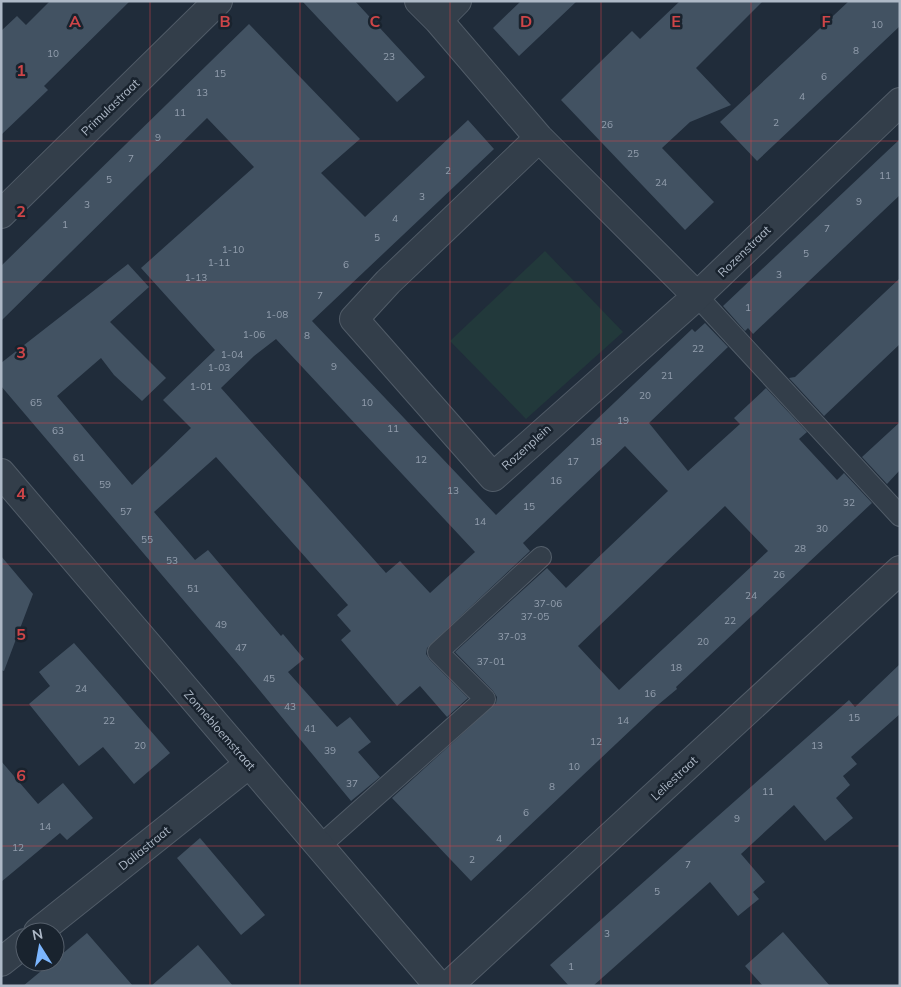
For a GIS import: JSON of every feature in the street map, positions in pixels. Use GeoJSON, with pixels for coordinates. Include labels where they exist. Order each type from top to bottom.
{"type":"FeatureCollection","features":[{"type":"Feature","properties":{"kind":"street","name":"Primulastraat"},"geometry":{"type":"LineString","coordinates":[[1,214],[218,1]]}},
{"type":"Feature","properties":{"kind":"street"},"geometry":{"type":"LineString","coordinates":[[419,1],[438,20],[539,138],[697,296]]}},
{"type":"Feature","properties":{"kind":"street"},"geometry":{"type":"LineString","coordinates":[[438,20],[457,1]]}},
{"type":"Feature","properties":{"kind":"street","name":"Rozenstraat"},"geometry":{"type":"LineString","coordinates":[[697,296],[900,102]]}},
{"type":"Feature","properties":{"kind":"street","name":"Rozenplein"},"geometry":{"type":"LineString","coordinates":[[539,138],[388,282],[354,319],[494,476],[697,296]]}},
{"type":"Feature","properties":{"kind":"street","name":"Zonnebloemstraat"},"geometry":{"type":"LineString","coordinates":[[3,478],[321,845],[439,986]]}},
{"type":"Feature","properties":{"kind":"street","name":"Leliestraat"},"geometry":{"type":"LineString","coordinates":[[448,986],[900,570]]}},
{"type":"Feature","properties":{"kind":"street","name":"Daliastraat"},"geometry":{"type":"LineString","coordinates":[[51,922],[249,764]]}},
{"type":"Feature","properties":{"kind":"street"},"geometry":{"type":"LineString","coordinates":[[1,962],[15,951]]}},
{"type":"Feature","properties":{"kind":"lane"},"geometry":{"type":"LineString","coordinates":[[697,296],[900,516]]}},
{"type":"Feature","properties":{"kind":"lane"},"geometry":{"type":"LineString","coordinates":[[321,845],[485,699],[438,652],[541,557]]}},
{"type":"Feature","properties":{"kind":"green space"},"geometry":{"type":"Polygon","coordinates":[[[545,251],[623,332],[526,419],[450,341],[545,251]]]}},
{"type":"Feature","properties":{"kind":"building"},"geometry":{"type":"Polygon","coordinates":[[[50,1],[130,1],[44,86],[48,90],[1,135],[1,31],[17,16],[26,25],[50,1]]]}},
{"type":"Feature","properties":{"kind":"building"},"geometry":{"type":"Polygon","coordinates":[[[302,1],[355,1],[425,77],[397,102],[302,1]]]}},
{"type":"Feature","properties":{"kind":"building"},"geometry":{"type":"Polygon","coordinates":[[[521,1],[577,1],[519,56],[493,28],[521,1]]]}},
{"type":"Feature","properties":{"kind":"building"},"geometry":{"type":"Polygon","coordinates":[[[680,1],[763,1],[696,68],[731,105],[690,122],[662,148],[714,202],[685,230],[561,100],[632,31],[640,39],[680,1]]]}},
{"type":"Feature","properties":{"kind":"building"},"geometry":{"type":"Polygon","coordinates":[[[849,1],[900,1],[900,26],[757,161],[720,122],[849,1]]]}},
{"type":"Feature","properties":{"kind":"building"},"geometry":{"type":"Polygon","coordinates":[[[249,24],[360,139],[321,173],[365,217],[468,120],[494,149],[312,321],[496,515],[692,329],[695,332],[705,323],[728,347],[649,423],[688,471],[740,424],[734,418],[766,388],[807,432],[799,439],[837,480],[844,473],[872,503],[676,687],[677,689],[653,709],[471,881],[392,798],[496,703],[497,697],[493,691],[455,652],[547,568],[566,588],[668,491],[625,446],[523,543],[530,551],[427,648],[426,654],[430,660],[468,698],[447,717],[420,686],[397,706],[341,640],[351,631],[337,615],[348,605],[216,457],[154,512],[195,560],[208,550],[281,636],[283,634],[304,659],[288,672],[337,727],[350,717],[371,742],[358,752],[380,777],[351,801],[242,669],[1,386],[1,363],[128,264],[149,287],[110,322],[166,378],[142,401],[114,375],[101,358],[57,396],[132,485],[191,428],[163,400],[215,350],[141,268],[254,167],[207,118],[1,321],[1,266],[249,24]],[[276,339],[254,356],[221,388],[386,573],[400,561],[430,593],[475,552],[276,339]],[[725,506],[578,646],[619,690],[768,551],[725,506]]]}},
{"type":"Feature","properties":{"kind":"building"},"geometry":{"type":"Polygon","coordinates":[[[900,139],[900,195],[753,334],[748,328],[745,331],[723,306],[900,139]]]}},
{"type":"Feature","properties":{"kind":"building"},"geometry":{"type":"Polygon","coordinates":[[[900,278],[900,344],[824,416],[789,378],[795,377],[900,278]]]}},
{"type":"Feature","properties":{"kind":"building"},"geometry":{"type":"Polygon","coordinates":[[[900,422],[900,470],[887,484],[862,457],[900,422]]]}},
{"type":"Feature","properties":{"kind":"building"},"geometry":{"type":"Polygon","coordinates":[[[1,556],[33,594],[4,671],[1,670],[1,556]]]}},
{"type":"Feature","properties":{"kind":"building"},"geometry":{"type":"Polygon","coordinates":[[[74,643],[170,753],[134,784],[103,747],[79,766],[29,704],[50,686],[39,672],[74,643]]]}},
{"type":"Feature","properties":{"kind":"building"},"geometry":{"type":"Polygon","coordinates":[[[900,664],[900,714],[851,757],[857,764],[843,776],[850,785],[836,798],[853,818],[825,841],[794,805],[741,854],[765,882],[753,892],[759,899],[738,916],[710,882],[593,986],[569,986],[550,965],[849,700],[855,707],[900,664]]]}},
{"type":"Feature","properties":{"kind":"building"},"geometry":{"type":"Polygon","coordinates":[[[1,761],[38,804],[63,783],[93,818],[67,840],[60,833],[1,882],[1,761]]]}},
{"type":"Feature","properties":{"kind":"building"},"geometry":{"type":"Polygon","coordinates":[[[200,838],[265,915],[241,935],[177,858],[200,838]]]}},
{"type":"Feature","properties":{"kind":"building"},"geometry":{"type":"Polygon","coordinates":[[[783,932],[830,986],[763,986],[745,966],[783,932]]]}},
{"type":"Feature","properties":{"kind":"building"},"geometry":{"type":"Polygon","coordinates":[[[87,933],[133,986],[23,986],[40,972],[65,972],[65,952],[87,933]]]}},
{"type":"Feature","properties":{"kind":"building"},"geometry":{"type":"Polygon","coordinates":[[[198,945],[233,986],[151,986],[198,945]]]}}]}
